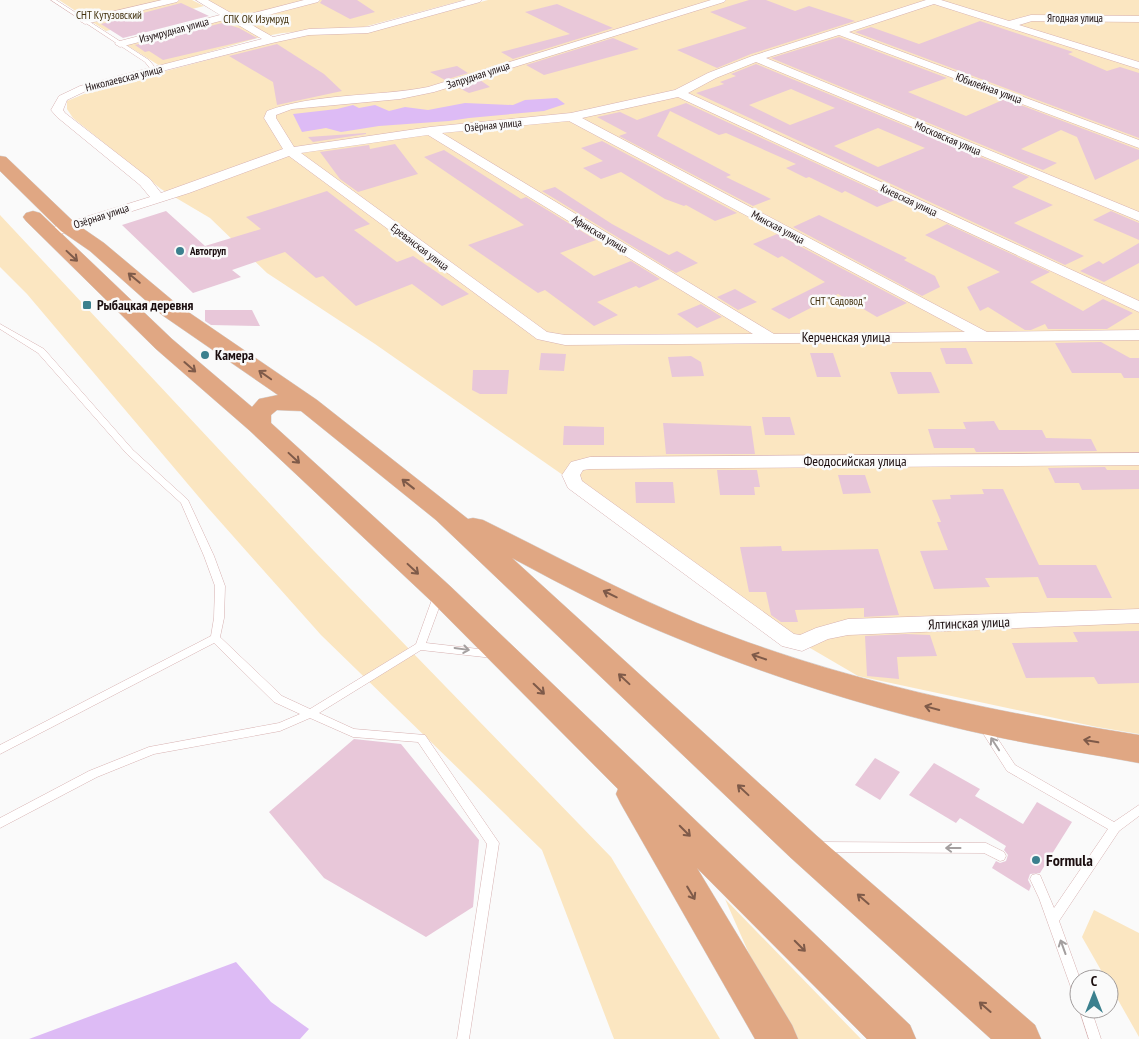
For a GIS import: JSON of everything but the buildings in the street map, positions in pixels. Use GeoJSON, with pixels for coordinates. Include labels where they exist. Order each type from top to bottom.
{"type":"FeatureCollection","features":[{"type":"Feature","properties":{"kind":"main road"},"geometry":{"type":"LineString","coordinates":[[0,161],[58,230],[164,344],[258,425],[440,593],[613,760],[896,1039]]}},
{"type":"Feature","properties":{"kind":"main road"},"geometry":{"type":"LineString","coordinates":[[0,184],[58,230],[97,247],[170,310],[308,405],[446,514],[804,847],[1021,1039]]}},
{"type":"Feature","properties":{"kind":"main road"},"geometry":{"type":"LineString","coordinates":[[258,425],[258,415],[262,408],[273,402],[308,405]]}},
{"type":"Feature","properties":{"kind":"main road"},"geometry":{"type":"LineString","coordinates":[[446,514],[654,616],[718,643],[798,656],[872,692],[979,720],[1139,749]]}},
{"type":"Feature","properties":{"kind":"main road"},"geometry":{"type":"LineString","coordinates":[[613,760],[778,1039]]}},
{"type":"Feature","properties":{"kind":"street"},"geometry":{"type":"LineString","coordinates":[[85,21],[174,0]]}},
{"type":"Feature","properties":{"kind":"street"},"geometry":{"type":"LineString","coordinates":[[201,0],[271,40]]}},
{"type":"Feature","properties":{"kind":"street"},"geometry":{"type":"LineString","coordinates":[[233,18],[315,0]]}},
{"type":"Feature","properties":{"kind":"street","name":"Николаевская улица"},"geometry":{"type":"LineString","coordinates":[[158,198],[144,182],[58,110],[58,104],[63,98],[72,93],[271,40],[309,32],[368,30],[477,0]]}},
{"type":"Feature","properties":{"kind":"street","name":"Запрудная улица"},"geometry":{"type":"LineString","coordinates":[[290,151],[270,118],[271,113],[276,110],[290,106],[400,96],[430,90],[721,0]]}},
{"type":"Feature","properties":{"kind":"street"},"geometry":{"type":"LineString","coordinates":[[932,0],[1139,66]]}},
{"type":"Feature","properties":{"kind":"street","name":"Озёрная улица"},"geometry":{"type":"LineString","coordinates":[[58,230],[158,198],[290,151],[430,132],[571,117],[679,94],[693,84],[725,69],[932,0]]}},
{"type":"Feature","properties":{"kind":"street","name":"Изумрудная улица"},"geometry":{"type":"LineString","coordinates":[[120,44],[233,18]]}},
{"type":"Feature","properties":{"kind":"street","name":"Ягодная улица"},"geometry":{"type":"LineString","coordinates":[[1011,24],[1032,18],[1139,18]]}},
{"type":"Feature","properties":{"kind":"street","name":"Юбилейная улица"},"geometry":{"type":"LineString","coordinates":[[839,32],[1139,144]]}},
{"type":"Feature","properties":{"kind":"street","name":"Московская улица"},"geometry":{"type":"LineString","coordinates":[[756,58],[1139,217]]}},
{"type":"Feature","properties":{"kind":"street"},"geometry":{"type":"LineString","coordinates":[[1127,62],[1139,62]]}},
{"type":"Feature","properties":{"kind":"street","name":"Киевская улица"},"geometry":{"type":"LineString","coordinates":[[679,94],[1139,307]]}},
{"type":"Feature","properties":{"kind":"street","name":"Минская улица"},"geometry":{"type":"LineString","coordinates":[[571,117],[984,336]]}},
{"type":"Feature","properties":{"kind":"street","name":"Афинская улица"},"geometry":{"type":"LineString","coordinates":[[430,132],[769,337]]}},
{"type":"Feature","properties":{"kind":"street","name":"Ереванская улица"},"geometry":{"type":"LineString","coordinates":[[290,151],[534,332],[553,339]]}},
{"type":"Feature","properties":{"kind":"street","name":"Керченская улица"},"geometry":{"type":"LineString","coordinates":[[553,339],[1139,335]]}},
{"type":"Feature","properties":{"kind":"street","name":"Феодосийская улица"},"geometry":{"type":"LineString","coordinates":[[798,656],[784,638],[574,484],[571,479],[572,470],[577,466],[590,463],[1139,459]]}},
{"type":"Feature","properties":{"kind":"street","name":"Ялтинская улица"},"geometry":{"type":"LineString","coordinates":[[798,656],[823,633],[848,628],[1139,616]]}},
{"type":"Feature","properties":{"kind":"lane"},"geometry":{"type":"LineString","coordinates":[[52,0],[147,61],[155,71]]}},
{"type":"Feature","properties":{"kind":"lane"},"geometry":{"type":"LineString","coordinates":[[0,326],[42,351],[130,452],[185,502],[220,586],[220,618],[215,638],[0,750]]}},
{"type":"Feature","properties":{"kind":"lane"},"geometry":{"type":"LineString","coordinates":[[420,646],[440,593]]}},
{"type":"Feature","properties":{"kind":"lane"},"geometry":{"type":"LineString","coordinates":[[215,638],[278,699],[353,733],[421,738],[494,843],[463,1039]]}},
{"type":"Feature","properties":{"kind":"lane"},"geometry":{"type":"LineString","coordinates":[[0,823],[94,774],[153,750],[280,727],[310,714],[420,646],[504,655]]}},
{"type":"Feature","properties":{"kind":"lane"},"geometry":{"type":"LineString","coordinates":[[979,720],[1011,768],[1115,828]]}},
{"type":"Feature","properties":{"kind":"lane"},"geometry":{"type":"LineString","coordinates":[[1053,920],[1115,828],[1139,810]]}},
{"type":"Feature","properties":{"kind":"lane"},"geometry":{"type":"LineString","coordinates":[[804,847],[986,848],[1000,856]]}},
{"type":"Feature","properties":{"kind":"lane"},"geometry":{"type":"LineString","coordinates":[[1036,879],[1070,969]]}},
{"type":"Feature","properties":{"kind":"lane"},"geometry":{"type":"LineString","coordinates":[[1089,1019],[1096,1039]]}},
{"type":"Feature","properties":{"kind":"green space","name":"СНТ Кутузовский"},"geometry":{"type":"Polygon","coordinates":[[[59,0],[192,0],[204,6],[106,31],[59,0]]]}},
{"type":"Feature","properties":{"kind":"green space","name":"СПК ОК Изумруд"},"geometry":{"type":"Polygon","coordinates":[[[207,0],[464,0],[360,28],[282,33],[261,37],[160,66],[125,44],[235,16],[207,0]]]}},
{"type":"Feature","properties":{"kind":"green space","name":"СНТ \"Садовод\""},"geometry":{"type":"Polygon","coordinates":[[[488,0],[1139,0],[1139,734],[1097,727],[858,676],[781,631],[613,510],[375,344],[267,273],[210,218],[161,189],[73,118],[67,109],[67,101],[94,90],[291,38],[308,34],[367,33],[488,0]]]}},
{"type":"Feature","properties":{"kind":"green space"},"geometry":{"type":"Polygon","coordinates":[[[0,215],[314,551],[611,857],[720,1039],[614,1039],[542,850],[321,635],[209,509],[27,294],[0,267],[0,215]]]}},
{"type":"Feature","properties":{"kind":"green space"},"geometry":{"type":"Polygon","coordinates":[[[725,899],[861,1039],[796,1039],[758,974],[725,899]]]}},
{"type":"Feature","properties":{"kind":"green space"},"geometry":{"type":"Polygon","coordinates":[[[1094,910],[1139,933],[1139,1037],[1119,1002],[1119,969],[1100,969],[1082,937],[1094,910]]]}},
{"type":"Feature","properties":{"kind":"shaded area"},"geometry":{"type":"Polygon","coordinates":[[[557,98],[565,104],[544,111],[379,126],[341,132],[326,128],[302,132],[293,114],[337,109],[353,105],[359,108],[375,105],[389,111],[405,107],[428,110],[465,103],[513,105],[525,100],[557,98]]]}},
{"type":"Feature","properties":{"kind":"shaded area"},"geometry":{"type":"Polygon","coordinates":[[[236,962],[271,1002],[309,1029],[300,1039],[29,1039],[236,962]]]}},
{"type":"Feature","properties":{"kind":"place","name":"Автогруп"},"geometry":{"type":"Point","coordinates":[180,251]}},
{"type":"Feature","properties":{"kind":"place","name":"Рыбацкая деревня"},"geometry":{"type":"Point","coordinates":[87,305]}},
{"type":"Feature","properties":{"kind":"place","name":"Камера"},"geometry":{"type":"Point","coordinates":[205,355]}},
{"type":"Feature","properties":{"kind":"place","name":"Formula"},"geometry":{"type":"Point","coordinates":[1036,860]}}]}
